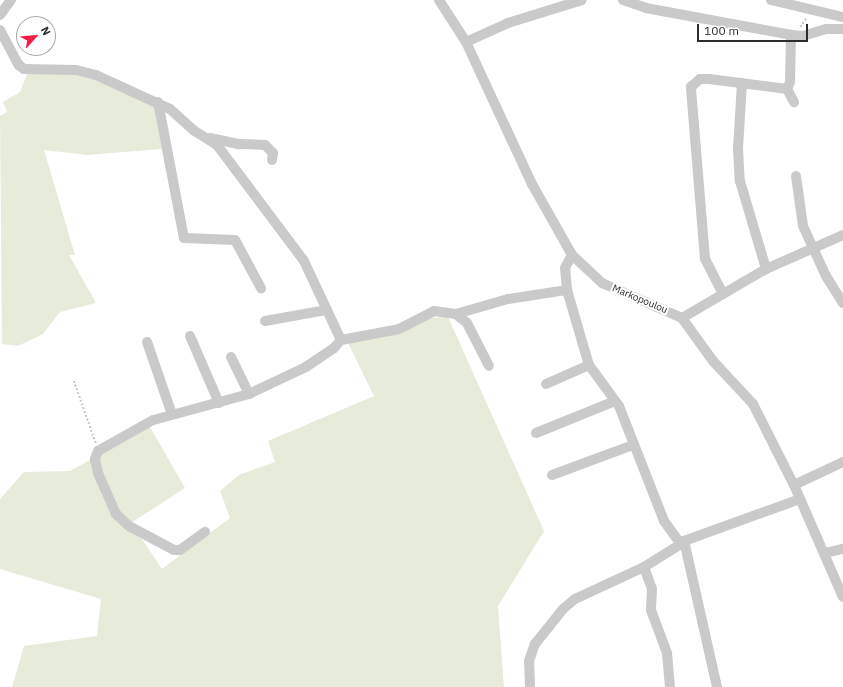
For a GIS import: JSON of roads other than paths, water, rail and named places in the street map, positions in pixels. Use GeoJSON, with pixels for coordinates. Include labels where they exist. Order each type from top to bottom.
{"type":"FeatureCollection","features":[{"type":"Feature","properties":{"kind":"street"},"geometry":{"type":"LineString","coordinates":[[0,15],[10,0]]}},
{"type":"Feature","properties":{"kind":"street","name":"Markopoulou"},"geometry":{"type":"LineString","coordinates":[[439,0],[466,42],[532,184],[572,255],[602,283],[682,318],[713,360],[752,404],[794,485],[843,597]]}},
{"type":"Feature","properties":{"kind":"street"},"geometry":{"type":"LineString","coordinates":[[466,42],[508,23],[582,0]]}},
{"type":"Feature","properties":{"kind":"street"},"geometry":{"type":"LineString","coordinates":[[623,0],[803,36],[826,29],[843,29]]}},
{"type":"Feature","properties":{"kind":"street"},"geometry":{"type":"LineString","coordinates":[[772,0],[843,17]]}},
{"type":"Feature","properties":{"kind":"street"},"geometry":{"type":"LineString","coordinates":[[0,30],[19,65],[24,69],[76,70],[96,75],[158,102],[217,145],[304,261],[341,340]]}},
{"type":"Feature","properties":{"kind":"street"},"geometry":{"type":"LineString","coordinates":[[787,89],[790,82],[791,34]]}},
{"type":"Feature","properties":{"kind":"street"},"geometry":{"type":"LineString","coordinates":[[723,294],[706,259],[691,87],[700,79],[787,89]]}},
{"type":"Feature","properties":{"kind":"street"},"geometry":{"type":"LineString","coordinates":[[742,83],[738,148],[740,181],[766,269]]}},
{"type":"Feature","properties":{"kind":"street"},"geometry":{"type":"LineString","coordinates":[[787,89],[794,102]]}},
{"type":"Feature","properties":{"kind":"street"},"geometry":{"type":"LineString","coordinates":[[158,102],[184,238],[235,240],[261,288]]}},
{"type":"Feature","properties":{"kind":"street"},"geometry":{"type":"LineString","coordinates":[[205,136],[239,144],[265,145],[273,153],[272,160]]}},
{"type":"Feature","properties":{"kind":"street"},"geometry":{"type":"LineString","coordinates":[[796,176],[803,226],[843,303]]}},
{"type":"Feature","properties":{"kind":"street"},"geometry":{"type":"LineString","coordinates":[[682,318],[766,269],[843,235]]}},
{"type":"Feature","properties":{"kind":"street"},"geometry":{"type":"LineString","coordinates":[[572,255],[565,268],[567,290],[589,364],[616,401],[655,502],[683,543],[717,687]]}},
{"type":"Feature","properties":{"kind":"street"},"geometry":{"type":"LineString","coordinates":[[205,532],[180,550],[174,550],[129,526],[116,514],[98,473],[95,459],[98,450],[142,426],[172,414],[249,394],[306,367],[334,348],[341,340],[399,329],[434,311],[456,314],[508,299],[567,290]]}},
{"type":"Feature","properties":{"kind":"street"},"geometry":{"type":"LineString","coordinates":[[265,321],[327,310]]}},
{"type":"Feature","properties":{"kind":"street"},"geometry":{"type":"LineString","coordinates":[[456,314],[467,323],[489,366]]}},
{"type":"Feature","properties":{"kind":"street"},"geometry":{"type":"LineString","coordinates":[[190,336],[219,403]]}},
{"type":"Feature","properties":{"kind":"street"},"geometry":{"type":"LineString","coordinates":[[147,342],[172,414]]}},
{"type":"Feature","properties":{"kind":"street"},"geometry":{"type":"LineString","coordinates":[[231,357],[249,394]]}},
{"type":"Feature","properties":{"kind":"street"},"geometry":{"type":"LineString","coordinates":[[546,384],[589,364]]}},
{"type":"Feature","properties":{"kind":"street"},"geometry":{"type":"LineString","coordinates":[[536,433],[616,401]]}},
{"type":"Feature","properties":{"kind":"street"},"geometry":{"type":"LineString","coordinates":[[552,475],[633,445]]}},
{"type":"Feature","properties":{"kind":"street"},"geometry":{"type":"LineString","coordinates":[[794,485],[843,462]]}},
{"type":"Feature","properties":{"kind":"street"},"geometry":{"type":"LineString","coordinates":[[530,687],[530,661],[535,644],[563,609],[575,599],[644,567],[683,543],[800,500]]}},
{"type":"Feature","properties":{"kind":"street"},"geometry":{"type":"LineString","coordinates":[[825,553],[843,549]]}},
{"type":"Feature","properties":{"kind":"street"},"geometry":{"type":"LineString","coordinates":[[644,567],[652,589],[651,610],[666,654],[670,687]]}}]}
